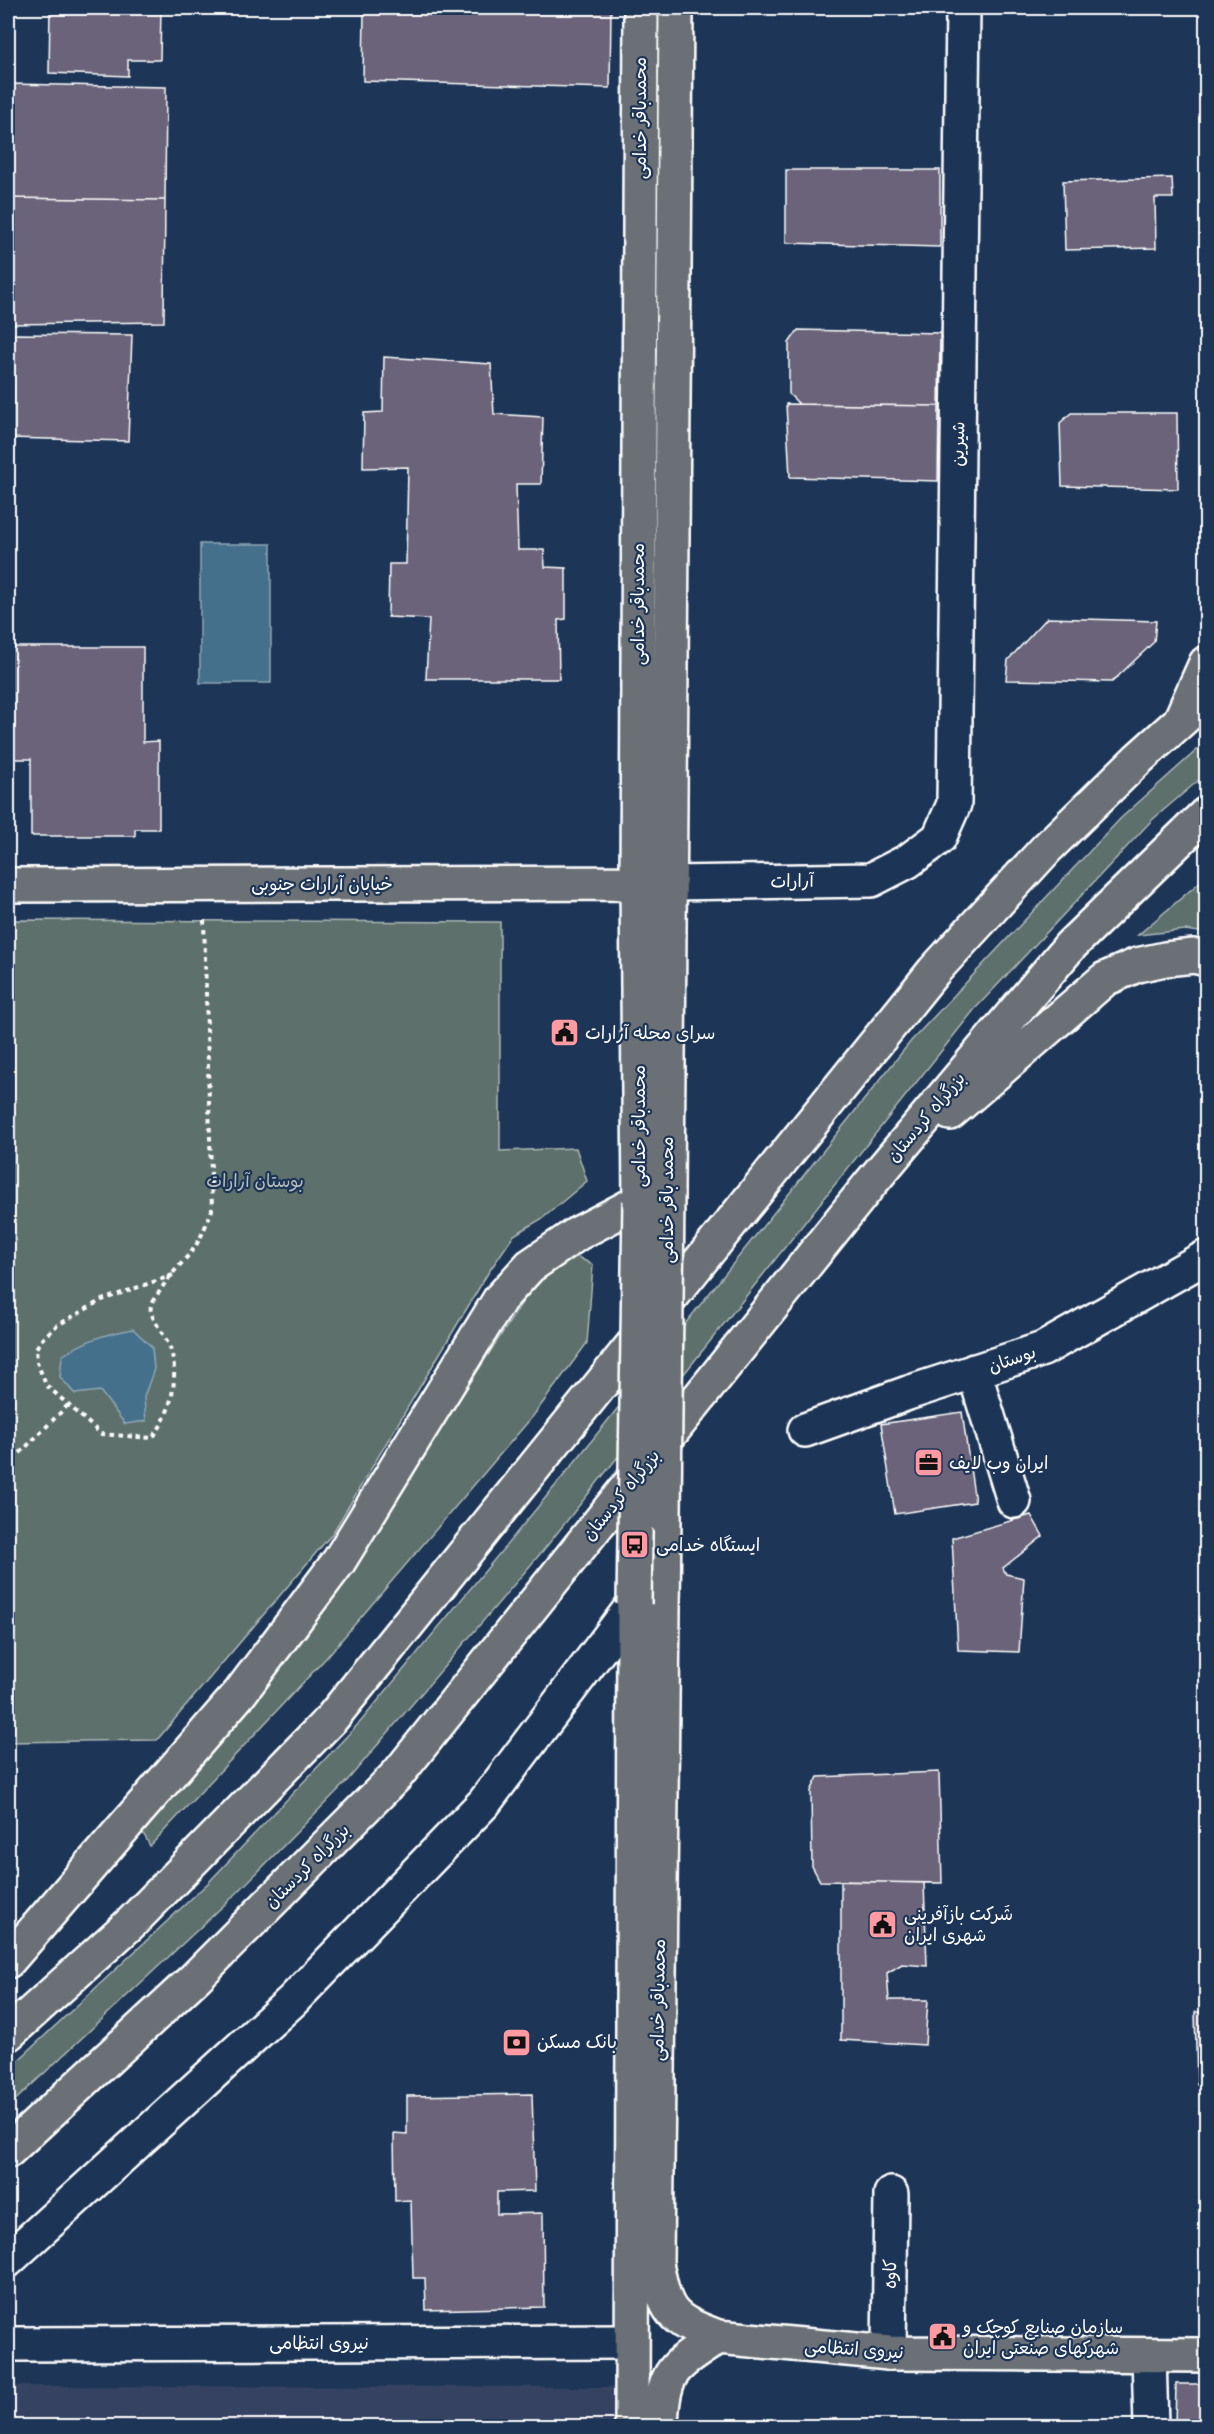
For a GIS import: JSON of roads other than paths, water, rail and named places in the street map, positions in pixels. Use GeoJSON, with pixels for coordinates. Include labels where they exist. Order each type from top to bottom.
{"type":"FeatureCollection","features":[{"type":"Feature","properties":{"kind":"main road","name":"محمدباقر خدامی"},"geometry":{"type":"LineString","coordinates":[[641,8],[637,884],[653,1198]]}},
{"type":"Feature","properties":{"kind":"main road","name":"محمدباقر خدامی"},"geometry":{"type":"LineString","coordinates":[[670,883],[676,8]]}},
{"type":"Feature","properties":{"kind":"main road"},"geometry":{"type":"LineString","coordinates":[[1180,721],[1206,663]]}},
{"type":"Feature","properties":{"kind":"main road"},"geometry":{"type":"LineString","coordinates":[[8,2034],[132,1922],[332,1718],[934,971],[1047,848],[1206,698]]}},
{"type":"Feature","properties":{"kind":"main road","name":"بزرگراه کردستان"},"geometry":{"type":"LineString","coordinates":[[8,2151],[195,1978],[397,1775],[870,1184],[1070,946],[1206,814]]}},
{"type":"Feature","properties":{"kind":"main road","name":"خیابان آرارات جنوبی"},"geometry":{"type":"LineString","coordinates":[[8,885],[670,883]]}},
{"type":"Feature","properties":{"kind":"main road","name":"محمد باقر خدامی"},"geometry":{"type":"LineString","coordinates":[[664,1517],[653,1255],[653,1198],[670,883]]}},
{"type":"Feature","properties":{"kind":"main road"},"geometry":{"type":"LineString","coordinates":[[870,1184],[1105,979],[1137,965],[1166,959],[1194,956],[1206,959]]}},
{"type":"Feature","properties":{"kind":"main road"},"geometry":{"type":"LineString","coordinates":[[8,1961],[240,1693],[339,1560],[500,1299],[530,1266],[577,1234],[653,1198]]}},
{"type":"Feature","properties":{"kind":"main road","name":"محمد باقر خدامی"},"geometry":{"type":"LineString","coordinates":[[634,1604],[653,1255]]}},
{"type":"Feature","properties":{"kind":"main road","name":"محمدباقر خدامی"},"geometry":{"type":"LineString","coordinates":[[664,1517],[656,2263],[662,2295],[674,2317],[698,2330],[718,2337]]}},
{"type":"Feature","properties":{"kind":"main road","name":"محمدباقر خدامی"},"geometry":{"type":"LineString","coordinates":[[632,2427],[634,1604]]}},
{"type":"Feature","properties":{"kind":"main road"},"geometry":{"type":"LineString","coordinates":[[661,2427],[665,2384],[675,2367],[718,2337]]}},
{"type":"Feature","properties":{"kind":"main road","name":"نیروی انتظامی"},"geometry":{"type":"LineString","coordinates":[[718,2337],[889,2353],[1206,2355]]}},
{"type":"Feature","properties":{"kind":"street","name":"شیرین"},"geometry":{"type":"LineString","coordinates":[[908,861],[939,838],[954,804],[963,8]]}},
{"type":"Feature","properties":{"kind":"street","name":"آرارات"},"geometry":{"type":"LineString","coordinates":[[670,883],[871,880],[908,861]]}},
{"type":"Feature","properties":{"kind":"street","name":"بوستان"},"geometry":{"type":"LineString","coordinates":[[805,1430],[1043,1349],[1206,1257]]}},
{"type":"Feature","properties":{"kind":"street"},"geometry":{"type":"LineString","coordinates":[[974,1371],[1014,1501]]}},
{"type":"Feature","properties":{"kind":"street"},"geometry":{"type":"LineString","coordinates":[[8,2260],[292,2001],[484,1803],[634,1604]]}},
{"type":"Feature","properties":{"kind":"street","name":"کاوه"},"geometry":{"type":"LineString","coordinates":[[889,2353],[891,2194]]}},
{"type":"Feature","properties":{"kind":"street","name":"نیروی انتظامی"},"geometry":{"type":"LineString","coordinates":[[8,2344],[631,2342]]}},
{"type":"Feature","properties":{"kind":"street"},"geometry":{"type":"LineString","coordinates":[[1149,2355],[1151,2427]]}},
{"type":"Feature","properties":{"kind":"place","name":"سرای محله آرارات"},"geometry":{"type":"Point","coordinates":[564,1033]}},
{"type":"Feature","properties":{"kind":"place","name":"ایران وب لایف"},"geometry":{"type":"Point","coordinates":[928,1463]}},
{"type":"Feature","properties":{"kind":"place","name":"ایستگاه خدامی"},"geometry":{"type":"Point","coordinates":[635,1545]}},
{"type":"Feature","properties":{"kind":"place","name":"شَرکت بازآفرینی شهری ایران"},"geometry":{"type":"Point","coordinates":[883,1924]}},
{"type":"Feature","properties":{"kind":"place","name":"بانک مسکن"},"geometry":{"type":"Point","coordinates":[516,2042]}},
{"type":"Feature","properties":{"kind":"place","name":"سازمان صنایع کوچک و شهرکهای صنعتی ایران"},"geometry":{"type":"Point","coordinates":[942,2337]}},
{"type":"Feature","properties":{"kind":"park label","name":"بوستان آرارات"},"geometry":{"type":"Point","coordinates":[255,1181]}}]}
